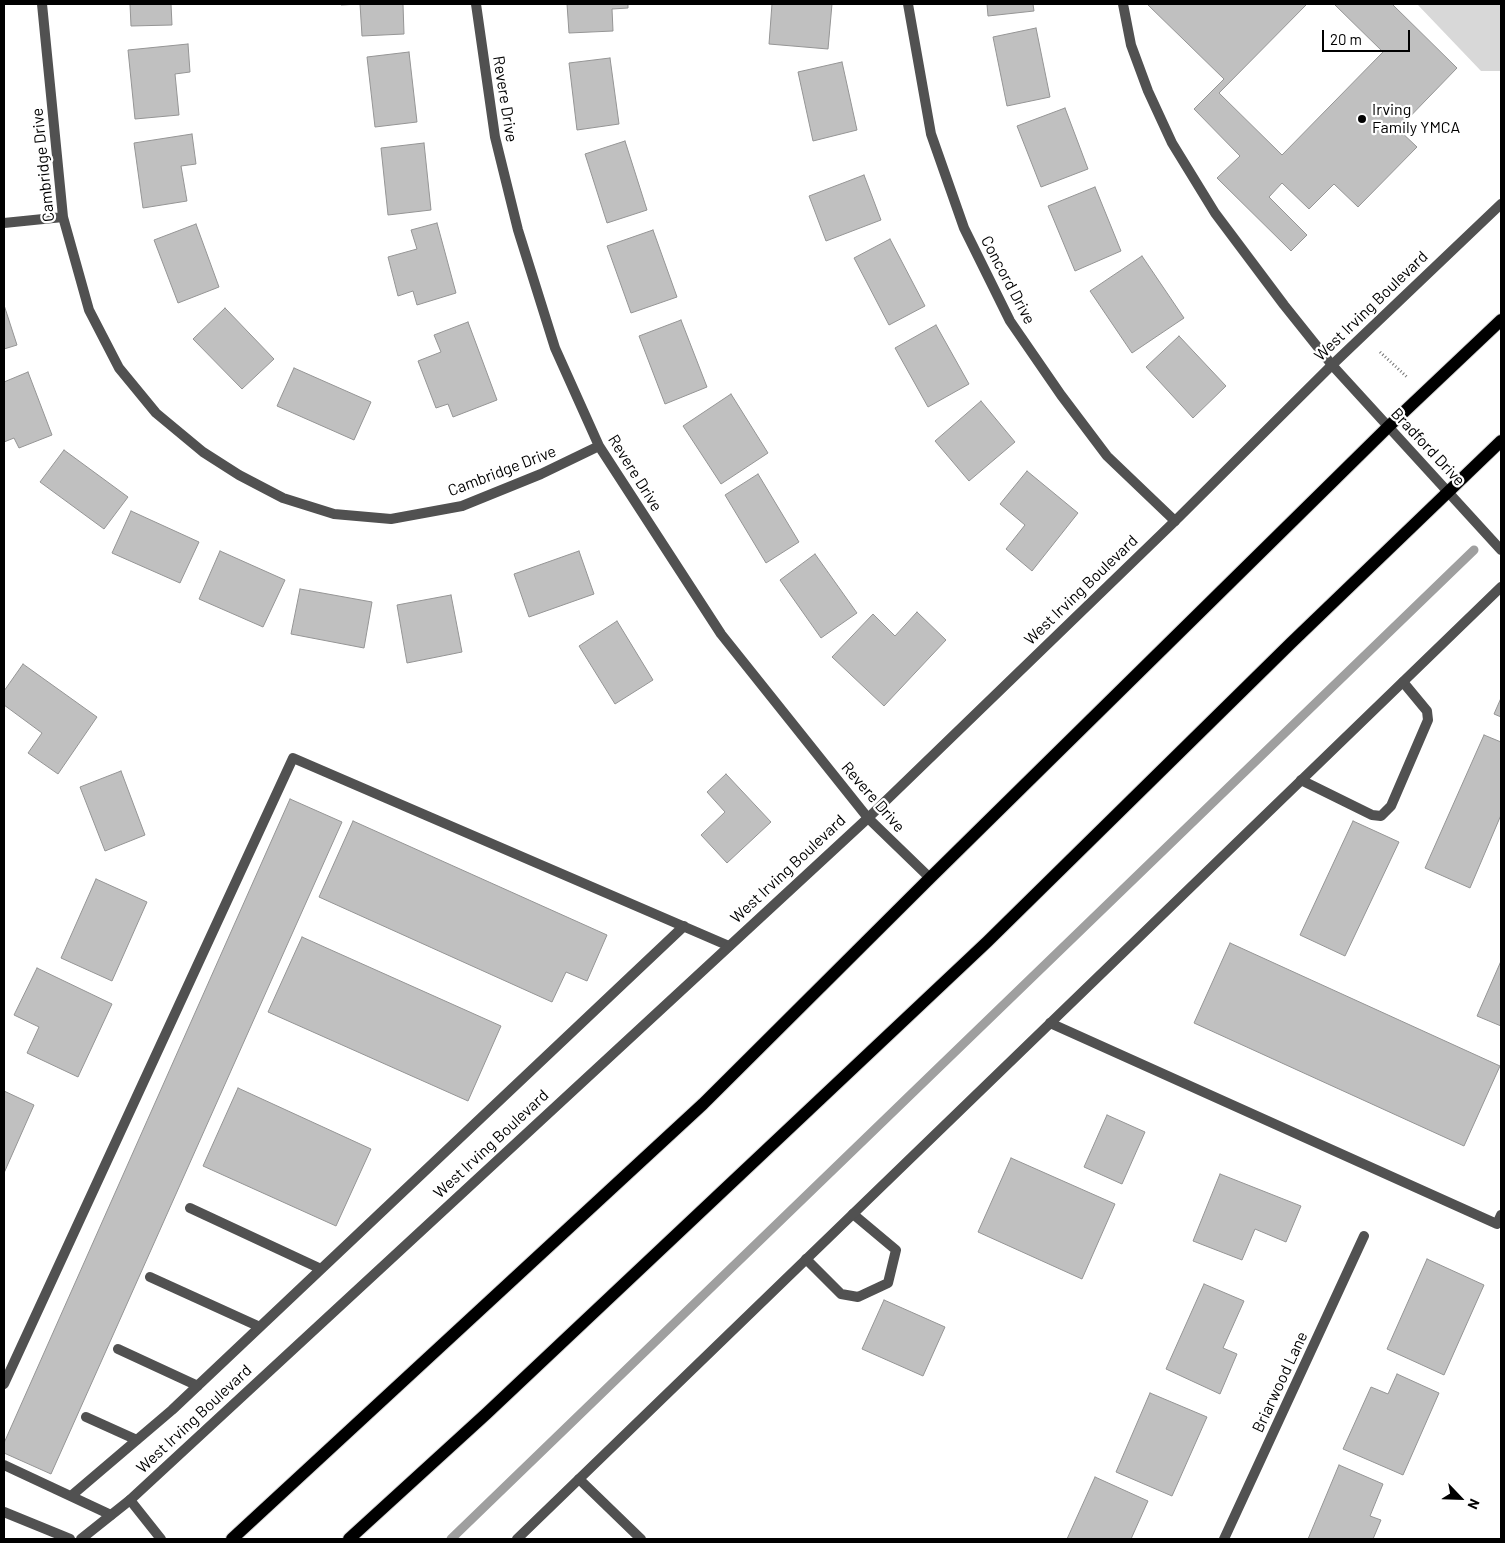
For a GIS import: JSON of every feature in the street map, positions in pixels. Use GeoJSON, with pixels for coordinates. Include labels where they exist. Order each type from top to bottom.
{"type":"FeatureCollection","features":[{"type":"Feature","properties":{"kind":"main road"},"geometry":{"type":"LineString","coordinates":[[232,1539],[703,1104],[1388,427],[1501,320]]}},
{"type":"Feature","properties":{"kind":"main road"},"geometry":{"type":"LineString","coordinates":[[349,1539],[493,1407],[987,942],[1304,630],[1501,441]]}},
{"type":"Feature","properties":{"kind":"street","name":"Cambridge Drive"},"geometry":{"type":"LineString","coordinates":[[42,4],[62,217],[88,310],[119,368],[156,413],[203,452],[239,475],[283,498],[334,514],[391,519],[462,506],[540,474],[599,446]]}},
{"type":"Feature","properties":{"kind":"street","name":"Revere Drive"},"geometry":{"type":"LineString","coordinates":[[476,4],[495,137],[518,230],[556,348],[599,446],[721,634],[868,818],[930,878]]}},
{"type":"Feature","properties":{"kind":"street","name":"Concord Drive"},"geometry":{"type":"LineString","coordinates":[[908,4],[932,134],[964,228],[1010,321],[1061,395],[1107,456],[1175,522]]}},
{"type":"Feature","properties":{"kind":"street","name":"Bradford Drive"},"geometry":{"type":"LineString","coordinates":[[1123,4],[1132,45],[1144,82],[1172,143],[1215,213],[1332,365],[1501,550]]}},
{"type":"Feature","properties":{"kind":"street","name":"West Irving Boulevard"},"geometry":{"type":"LineString","coordinates":[[81,1539],[130,1500],[868,818],[1175,522],[1332,365],[1501,204]]}},
{"type":"Feature","properties":{"kind":"street"},"geometry":{"type":"LineString","coordinates":[[4,223],[62,217]]}},
{"type":"Feature","properties":{"kind":"street"},"geometry":{"type":"LineString","coordinates":[[517,1539],[1501,587]]}},
{"type":"Feature","properties":{"kind":"street"},"geometry":{"type":"LineString","coordinates":[[1301,780],[1372,815],[1381,816],[1391,806],[1428,720],[1428,711],[1402,682]]}},
{"type":"Feature","properties":{"kind":"street"},"geometry":{"type":"LineString","coordinates":[[4,1384],[293,758],[729,946]]}},
{"type":"Feature","properties":{"kind":"street"},"geometry":{"type":"LineString","coordinates":[[70,1496],[198,1386],[684,926]]}},
{"type":"Feature","properties":{"kind":"street"},"geometry":{"type":"LineString","coordinates":[[1050,1023],[1497,1224],[1501,1215]]}},
{"type":"Feature","properties":{"kind":"street"},"geometry":{"type":"LineString","coordinates":[[190,1208],[321,1269]]}},
{"type":"Feature","properties":{"kind":"street"},"geometry":{"type":"LineString","coordinates":[[806,1259],[842,1294],[858,1297],[888,1283],[896,1250],[853,1214]]}},
{"type":"Feature","properties":{"kind":"street","name":"Briarwood Lane"},"geometry":{"type":"LineString","coordinates":[[1224,1539],[1364,1236]]}},
{"type":"Feature","properties":{"kind":"street"},"geometry":{"type":"LineString","coordinates":[[150,1277],[260,1327]]}},
{"type":"Feature","properties":{"kind":"street"},"geometry":{"type":"LineString","coordinates":[[118,1349],[198,1386]]}},
{"type":"Feature","properties":{"kind":"street"},"geometry":{"type":"LineString","coordinates":[[86,1418],[137,1440]]}},
{"type":"Feature","properties":{"kind":"street"},"geometry":{"type":"LineString","coordinates":[[4,1465],[111,1515]]}},
{"type":"Feature","properties":{"kind":"street"},"geometry":{"type":"LineString","coordinates":[[579,1479],[641,1539]]}},
{"type":"Feature","properties":{"kind":"street"},"geometry":{"type":"LineString","coordinates":[[130,1500],[160,1539]]}},
{"type":"Feature","properties":{"kind":"street"},"geometry":{"type":"LineString","coordinates":[[4,1512],[70,1539]]}},
{"type":"Feature","properties":{"kind":"path"},"geometry":{"type":"LineString","coordinates":[[1380,352],[1410,380]]}},
{"type":"Feature","properties":{"kind":"shaded area"},"geometry":{"type":"Polygon","coordinates":[[[1417,4],[1501,4],[1501,71],[1481,71],[1417,4]]]}},
{"type":"Feature","properties":{"kind":"building"},"geometry":{"type":"Polygon","coordinates":[[[130,4],[171,4],[172,25],[131,26],[130,4]]]}},
{"type":"Feature","properties":{"kind":"building"},"geometry":{"type":"Polygon","coordinates":[[[360,4],[403,4],[404,34],[362,36],[360,4]]]}},
{"type":"Feature","properties":{"kind":"building"},"geometry":{"type":"Polygon","coordinates":[[[567,4],[628,4],[628,8],[612,9],[613,31],[569,33],[567,4]]]}},
{"type":"Feature","properties":{"kind":"building"},"geometry":{"type":"Polygon","coordinates":[[[772,4],[832,4],[828,49],[769,44],[772,4]]]}},
{"type":"Feature","properties":{"kind":"building"},"geometry":{"type":"Polygon","coordinates":[[[987,4],[1033,4],[1034,11],[988,16],[987,4]]]}},
{"type":"Feature","properties":{"kind":"building","name":"Irving Family YMCA"},"geometry":{"type":"Polygon","coordinates":[[[1147,4],[1307,4],[1219,93],[1282,155],[1383,52],[1334,4],[1392,4],[1457,68],[1398,129],[1417,147],[1358,207],[1334,184],[1309,209],[1282,183],[1269,197],[1307,235],[1291,251],[1217,178],[1240,156],[1194,109],[1224,79],[1147,4]]]}},
{"type":"Feature","properties":{"kind":"building"},"geometry":{"type":"Polygon","coordinates":[[[1036,28],[1050,97],[1007,106],[993,37],[1036,28]]]}},
{"type":"Feature","properties":{"kind":"building"},"geometry":{"type":"Polygon","coordinates":[[[188,44],[190,72],[175,74],[179,115],[135,119],[128,50],[188,44]]]}},
{"type":"Feature","properties":{"kind":"building"},"geometry":{"type":"Polygon","coordinates":[[[409,52],[417,122],[375,127],[367,57],[409,52]]]}},
{"type":"Feature","properties":{"kind":"building"},"geometry":{"type":"Polygon","coordinates":[[[610,58],[619,124],[577,130],[569,63],[610,58]]]}},
{"type":"Feature","properties":{"kind":"building"},"geometry":{"type":"Polygon","coordinates":[[[842,62],[857,130],[813,141],[798,72],[842,62]]]}},
{"type":"Feature","properties":{"kind":"building"},"geometry":{"type":"Polygon","coordinates":[[[1065,108],[1088,169],[1041,187],[1017,126],[1065,108]]]}},
{"type":"Feature","properties":{"kind":"building"},"geometry":{"type":"Polygon","coordinates":[[[192,134],[196,164],[181,166],[187,201],[143,208],[134,143],[192,134]]]}},
{"type":"Feature","properties":{"kind":"building"},"geometry":{"type":"Polygon","coordinates":[[[625,141],[647,210],[607,223],[585,154],[625,141]]]}},
{"type":"Feature","properties":{"kind":"building"},"geometry":{"type":"Polygon","coordinates":[[[424,143],[431,210],[388,215],[381,148],[424,143]]]}},
{"type":"Feature","properties":{"kind":"building"},"geometry":{"type":"Polygon","coordinates":[[[864,175],[881,220],[826,241],[809,196],[864,175]]]}},
{"type":"Feature","properties":{"kind":"building"},"geometry":{"type":"Polygon","coordinates":[[[1095,187],[1121,251],[1075,271],[1048,206],[1095,187]]]}},
{"type":"Feature","properties":{"kind":"building"},"geometry":{"type":"Polygon","coordinates":[[[437,223],[456,293],[417,305],[413,291],[398,296],[388,257],[417,249],[411,230],[437,223]]]}},
{"type":"Feature","properties":{"kind":"building"},"geometry":{"type":"Polygon","coordinates":[[[196,224],[219,287],[178,303],[154,240],[196,224]]]}},
{"type":"Feature","properties":{"kind":"building"},"geometry":{"type":"Polygon","coordinates":[[[653,230],[677,297],[631,313],[607,246],[653,230]]]}},
{"type":"Feature","properties":{"kind":"building"},"geometry":{"type":"Polygon","coordinates":[[[890,239],[925,306],[889,325],[854,258],[890,239]]]}},
{"type":"Feature","properties":{"kind":"building"},"geometry":{"type":"Polygon","coordinates":[[[1142,256],[1184,318],[1132,353],[1090,291],[1142,256]]]}},
{"type":"Feature","properties":{"kind":"building"},"geometry":{"type":"Polygon","coordinates":[[[4,305],[17,345],[4,349],[4,305]]]}},
{"type":"Feature","properties":{"kind":"building"},"geometry":{"type":"Polygon","coordinates":[[[225,308],[274,359],[242,389],[193,339],[225,308]]]}},
{"type":"Feature","properties":{"kind":"building"},"geometry":{"type":"Polygon","coordinates":[[[681,320],[707,387],[665,404],[639,336],[681,320]]]}},
{"type":"Feature","properties":{"kind":"building"},"geometry":{"type":"Polygon","coordinates":[[[468,322],[497,400],[453,417],[448,404],[436,408],[418,361],[441,352],[434,335],[468,322]]]}},
{"type":"Feature","properties":{"kind":"building"},"geometry":{"type":"Polygon","coordinates":[[[936,325],[969,384],[928,407],[895,348],[936,325]]]}},
{"type":"Feature","properties":{"kind":"building"},"geometry":{"type":"Polygon","coordinates":[[[1179,336],[1226,386],[1193,418],[1146,367],[1179,336]]]}},
{"type":"Feature","properties":{"kind":"building"},"geometry":{"type":"Polygon","coordinates":[[[294,368],[371,402],[354,440],[277,406],[294,368]]]}},
{"type":"Feature","properties":{"kind":"building"},"geometry":{"type":"Polygon","coordinates":[[[28,372],[52,435],[19,448],[14,438],[4,442],[4,382],[28,372]]]}},
{"type":"Feature","properties":{"kind":"building"},"geometry":{"type":"Polygon","coordinates":[[[731,394],[768,453],[721,484],[683,426],[731,394]]]}},
{"type":"Feature","properties":{"kind":"building"},"geometry":{"type":"Polygon","coordinates":[[[981,401],[1015,442],[969,481],[935,441],[981,401]]]}},
{"type":"Feature","properties":{"kind":"building"},"geometry":{"type":"Polygon","coordinates":[[[64,450],[128,497],[104,529],[40,482],[64,450]]]}},
{"type":"Feature","properties":{"kind":"building"},"geometry":{"type":"Polygon","coordinates":[[[1027,471],[1078,513],[1032,571],[1006,549],[1025,525],[1000,504],[1027,471]]]}},
{"type":"Feature","properties":{"kind":"building"},"geometry":{"type":"Polygon","coordinates":[[[758,474],[799,542],[766,563],[725,495],[758,474]]]}},
{"type":"Feature","properties":{"kind":"building"},"geometry":{"type":"Polygon","coordinates":[[[131,511],[199,542],[180,583],[112,553],[131,511]]]}},
{"type":"Feature","properties":{"kind":"building"},"geometry":{"type":"Polygon","coordinates":[[[220,551],[285,580],[263,627],[199,599],[220,551]]]}},
{"type":"Feature","properties":{"kind":"building"},"geometry":{"type":"Polygon","coordinates":[[[579,551],[594,594],[529,617],[514,574],[579,551]]]}},
{"type":"Feature","properties":{"kind":"building"},"geometry":{"type":"Polygon","coordinates":[[[815,554],[857,613],[821,638],[780,580],[815,554]]]}},
{"type":"Feature","properties":{"kind":"building"},"geometry":{"type":"Polygon","coordinates":[[[300,589],[372,602],[364,648],[291,634],[300,589]]]}},
{"type":"Feature","properties":{"kind":"building"},"geometry":{"type":"Polygon","coordinates":[[[451,595],[462,652],[407,663],[397,605],[451,595]]]}},
{"type":"Feature","properties":{"kind":"building"},"geometry":{"type":"Polygon","coordinates":[[[917,612],[946,640],[884,706],[832,657],[873,614],[895,636],[917,612]]]}},
{"type":"Feature","properties":{"kind":"building"},"geometry":{"type":"Polygon","coordinates":[[[617,621],[653,680],[615,704],[579,646],[617,621]]]}},
{"type":"Feature","properties":{"kind":"building"},"geometry":{"type":"Polygon","coordinates":[[[23,664],[97,717],[58,774],[28,753],[42,733],[4,705],[4,691],[23,664]]]}},
{"type":"Feature","properties":{"kind":"building"},"geometry":{"type":"Polygon","coordinates":[[[1501,698],[1501,717],[1494,714],[1501,698]]]}},
{"type":"Feature","properties":{"kind":"building"},"geometry":{"type":"Polygon","coordinates":[[[1484,735],[1501,742],[1501,815],[1470,888],[1425,868],[1484,735]]]}},
{"type":"Feature","properties":{"kind":"building"},"geometry":{"type":"Polygon","coordinates":[[[121,771],[145,835],[105,851],[80,787],[121,771]]]}},
{"type":"Feature","properties":{"kind":"building"},"geometry":{"type":"Polygon","coordinates":[[[726,774],[771,822],[727,863],[701,835],[725,812],[707,792],[726,774]]]}},
{"type":"Feature","properties":{"kind":"building"},"geometry":{"type":"Polygon","coordinates":[[[290,799],[342,822],[51,1474],[4,1453],[4,1443],[290,799]]]}},
{"type":"Feature","properties":{"kind":"building"},"geometry":{"type":"Polygon","coordinates":[[[353,821],[607,935],[587,981],[566,972],[552,1002],[319,897],[353,821]]]}},
{"type":"Feature","properties":{"kind":"building"},"geometry":{"type":"Polygon","coordinates":[[[1353,821],[1399,842],[1345,956],[1300,935],[1353,821]]]}},
{"type":"Feature","properties":{"kind":"building"},"geometry":{"type":"Polygon","coordinates":[[[96,879],[147,902],[112,981],[61,958],[96,879]]]}},
{"type":"Feature","properties":{"kind":"building"},"geometry":{"type":"Polygon","coordinates":[[[302,937],[501,1026],[468,1101],[268,1012],[302,937]]]}},
{"type":"Feature","properties":{"kind":"building"},"geometry":{"type":"Polygon","coordinates":[[[1230,943],[1500,1066],[1464,1146],[1194,1023],[1230,943]]]}},
{"type":"Feature","properties":{"kind":"building"},"geometry":{"type":"Polygon","coordinates":[[[1501,961],[1501,1026],[1477,1016],[1501,961]]]}},
{"type":"Feature","properties":{"kind":"building"},"geometry":{"type":"Polygon","coordinates":[[[37,968],[112,1004],[78,1077],[27,1053],[39,1027],[14,1015],[37,968]]]}},
{"type":"Feature","properties":{"kind":"building"},"geometry":{"type":"Polygon","coordinates":[[[238,1088],[371,1149],[336,1226],[203,1166],[238,1088]]]}},
{"type":"Feature","properties":{"kind":"building"},"geometry":{"type":"Polygon","coordinates":[[[4,1091],[34,1105],[4,1173],[4,1091]]]}},
{"type":"Feature","properties":{"kind":"building"},"geometry":{"type":"Polygon","coordinates":[[[1107,1115],[1145,1132],[1122,1184],[1084,1167],[1107,1115]]]}},
{"type":"Feature","properties":{"kind":"building"},"geometry":{"type":"Polygon","coordinates":[[[1011,1158],[1115,1204],[1082,1279],[978,1232],[1011,1158]]]}},
{"type":"Feature","properties":{"kind":"building"},"geometry":{"type":"Polygon","coordinates":[[[1220,1174],[1301,1206],[1286,1242],[1255,1229],[1242,1260],[1193,1241],[1220,1174]]]}},
{"type":"Feature","properties":{"kind":"building"},"geometry":{"type":"Polygon","coordinates":[[[1427,1259],[1484,1285],[1444,1375],[1387,1349],[1427,1259]]]}},
{"type":"Feature","properties":{"kind":"building"},"geometry":{"type":"Polygon","coordinates":[[[1204,1284],[1244,1301],[1223,1348],[1237,1354],[1220,1394],[1166,1369],[1204,1284]]]}},
{"type":"Feature","properties":{"kind":"building"},"geometry":{"type":"Polygon","coordinates":[[[884,1300],[945,1327],[923,1376],[862,1349],[884,1300]]]}},
{"type":"Feature","properties":{"kind":"building"},"geometry":{"type":"Polygon","coordinates":[[[1397,1374],[1439,1393],[1403,1475],[1343,1449],[1371,1387],[1388,1394],[1397,1374]]]}},
{"type":"Feature","properties":{"kind":"building"},"geometry":{"type":"Polygon","coordinates":[[[1150,1393],[1207,1417],[1172,1496],[1116,1472],[1150,1393]]]}},
{"type":"Feature","properties":{"kind":"building"},"geometry":{"type":"Polygon","coordinates":[[[1339,1465],[1383,1484],[1370,1516],[1381,1520],[1373,1539],[1308,1539],[1339,1465]]]}},
{"type":"Feature","properties":{"kind":"building"},"geometry":{"type":"Polygon","coordinates":[[[1095,1477],[1148,1501],[1131,1539],[1067,1539],[1095,1477]]]}},
{"type":"Feature","properties":{"kind":"waterway"},"geometry":{"type":"LineString","coordinates":[[451,1539],[1474,550]]}},
{"type":"Feature","properties":{"kind":"place","name":"Irving Family YMCA"},"geometry":{"type":"Point","coordinates":[1362,119]}}]}
